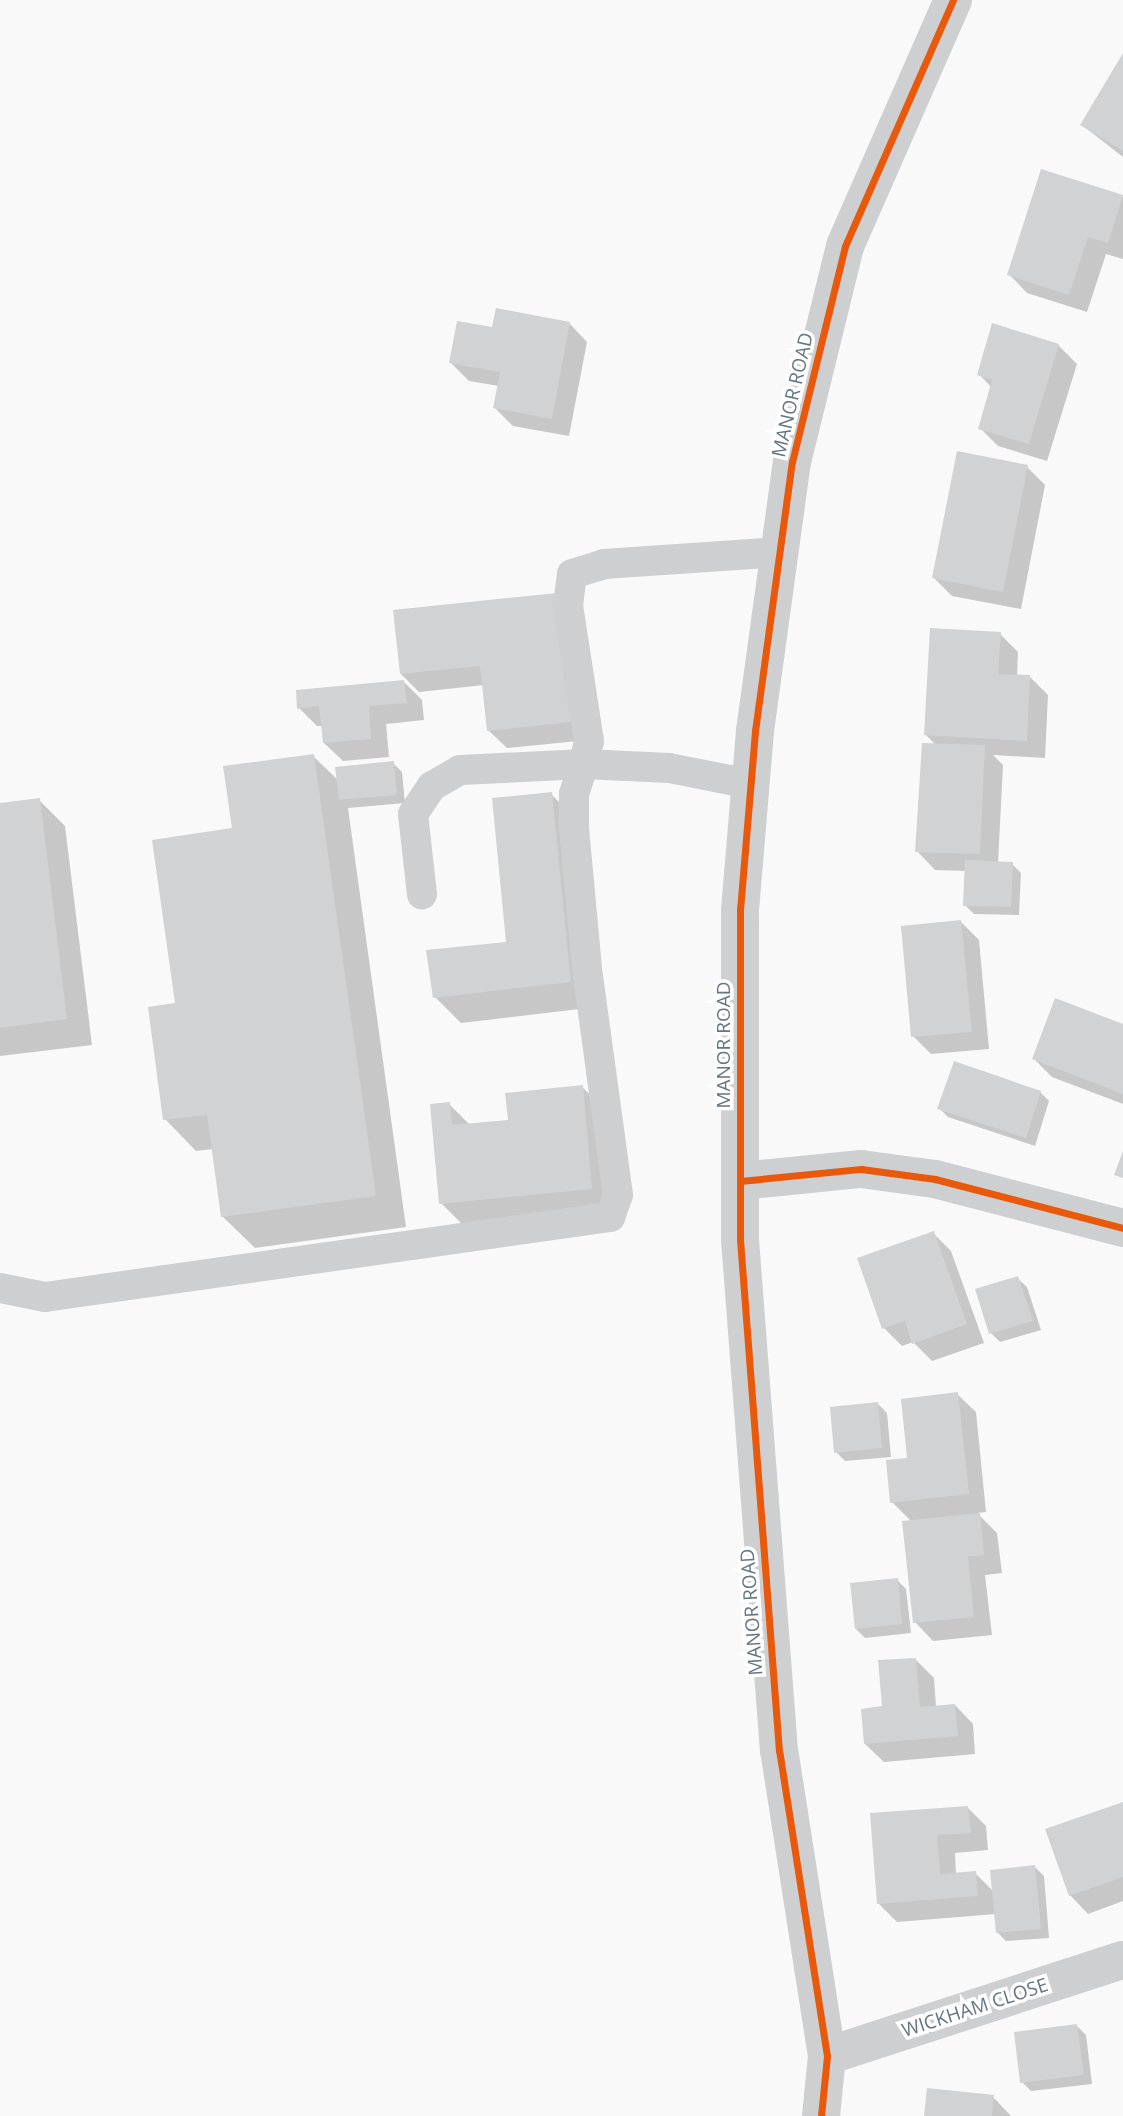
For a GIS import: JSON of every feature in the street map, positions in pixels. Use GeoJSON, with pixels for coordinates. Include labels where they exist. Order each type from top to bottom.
{"type":"FeatureCollection","features":[{"type":"Feature","properties":{"kind":"street","name":"MANOR ROAD"},"geometry":{"type":"LineString","coordinates":[[821,2116],[827,2056],[779,1751],[740,1240],[740,910],[750,784],[792,462],[845,246],[953,0]]}},
{"type":"Feature","properties":{"kind":"street"},"geometry":{"type":"LineString","coordinates":[[740,1181],[861,1169],[935,1179],[1123,1228]]}},
{"type":"Feature","properties":{"kind":"street","name":"WICKHAM CLOSE"},"geometry":{"type":"LineString","coordinates":[[827,2056],[1123,1960]]}},
{"type":"Feature","properties":{"kind":"lane"},"geometry":{"type":"LineString","coordinates":[[0,1289],[46,1297],[610,1217],[618,1195],[587,968],[575,829],[574,794],[589,741],[568,606],[572,574],[604,564],[780,552]]}},
{"type":"Feature","properties":{"kind":"lane"},"geometry":{"type":"LineString","coordinates":[[422,894],[413,814],[432,786],[460,770],[584,764],[669,768],[750,784]]}},
{"type":"Feature","properties":{"kind":"building"},"geometry":{"type":"Polygon","coordinates":[[[1123,53],[1123,151],[1080,125],[1123,53]]]}},
{"type":"Feature","properties":{"kind":"building"},"geometry":{"type":"Polygon","coordinates":[[[1041,169],[1123,195],[1108,243],[1088,237],[1069,295],[1007,275],[1041,169]]]}},
{"type":"Feature","properties":{"kind":"building"},"geometry":{"type":"Polygon","coordinates":[[[496,308],[570,322],[552,419],[493,408],[500,372],[449,363],[457,321],[492,327],[496,308]]]}},
{"type":"Feature","properties":{"kind":"building"},"geometry":{"type":"Polygon","coordinates":[[[992,323],[1059,344],[1029,444],[978,429],[992,380],[977,375],[992,323]]]}},
{"type":"Feature","properties":{"kind":"building"},"geometry":{"type":"Polygon","coordinates":[[[957,451],[1028,465],[1003,592],[932,578],[957,451]]]}},
{"type":"Feature","properties":{"kind":"building"},"geometry":{"type":"Polygon","coordinates":[[[557,593],[571,722],[487,731],[480,666],[400,674],[393,610],[557,593]]]}},
{"type":"Feature","properties":{"kind":"building"},"geometry":{"type":"Polygon","coordinates":[[[930,628],[1001,632],[998,674],[1030,675],[1027,741],[924,735],[930,628]]]}},
{"type":"Feature","properties":{"kind":"building"},"geometry":{"type":"Polygon","coordinates":[[[404,680],[407,703],[369,706],[371,739],[323,743],[319,706],[297,709],[296,690],[404,680]]]}},
{"type":"Feature","properties":{"kind":"building"},"geometry":{"type":"Polygon","coordinates":[[[922,743],[985,745],[980,854],[915,852],[922,743]]]}},
{"type":"Feature","properties":{"kind":"building"},"geometry":{"type":"Polygon","coordinates":[[[314,754],[376,1196],[221,1217],[207,1115],[163,1120],[148,1007],[175,1003],[152,840],[232,828],[223,766],[314,754]]]}},
{"type":"Feature","properties":{"kind":"building"},"geometry":{"type":"Polygon","coordinates":[[[394,761],[397,795],[339,800],[335,767],[394,761]]]}},
{"type":"Feature","properties":{"kind":"building"},"geometry":{"type":"Polygon","coordinates":[[[552,792],[571,982],[433,998],[426,950],[506,942],[492,798],[552,792]]]}},
{"type":"Feature","properties":{"kind":"building"},"geometry":{"type":"Polygon","coordinates":[[[40,798],[67,1019],[0,1028],[0,803],[40,798]]]}},
{"type":"Feature","properties":{"kind":"building"},"geometry":{"type":"Polygon","coordinates":[[[965,860],[1013,862],[1011,907],[963,906],[965,860]]]}},
{"type":"Feature","properties":{"kind":"building"},"geometry":{"type":"Polygon","coordinates":[[[961,920],[972,1032],[911,1037],[901,926],[961,920]]]}},
{"type":"Feature","properties":{"kind":"building"},"geometry":{"type":"Polygon","coordinates":[[[1055,998],[1123,1024],[1123,1094],[1032,1059],[1055,998]]]}},
{"type":"Feature","properties":{"kind":"building"},"geometry":{"type":"Polygon","coordinates":[[[954,1061],[1041,1091],[1026,1138],[937,1109],[954,1061]]]}},
{"type":"Feature","properties":{"kind":"building"},"geometry":{"type":"Polygon","coordinates":[[[583,1085],[592,1189],[439,1204],[430,1104],[450,1102],[452,1125],[508,1120],[505,1093],[583,1085]]]}},
{"type":"Feature","properties":{"kind":"building"},"geometry":{"type":"Polygon","coordinates":[[[1123,1151],[1123,1178],[1114,1175],[1123,1151]]]}},
{"type":"Feature","properties":{"kind":"building"},"geometry":{"type":"Polygon","coordinates":[[[934,1231],[967,1324],[912,1344],[905,1321],[882,1329],[857,1258],[934,1231]]]}},
{"type":"Feature","properties":{"kind":"building"},"geometry":{"type":"Polygon","coordinates":[[[1018,1276],[1033,1321],[989,1334],[975,1289],[1018,1276]]]}},
{"type":"Feature","properties":{"kind":"building"},"geometry":{"type":"Polygon","coordinates":[[[958,1392],[969,1494],[890,1503],[886,1460],[907,1458],[901,1399],[958,1392]]]}},
{"type":"Feature","properties":{"kind":"building"},"geometry":{"type":"Polygon","coordinates":[[[878,1402],[882,1448],[834,1453],[830,1407],[878,1402]]]}},
{"type":"Feature","properties":{"kind":"building"},"geometry":{"type":"Polygon","coordinates":[[[980,1513],[984,1555],[968,1557],[974,1617],[913,1623],[902,1521],[980,1513]]]}},
{"type":"Feature","properties":{"kind":"building"},"geometry":{"type":"Polygon","coordinates":[[[898,1578],[902,1624],[855,1629],[850,1583],[898,1578]]]}},
{"type":"Feature","properties":{"kind":"building"},"geometry":{"type":"Polygon","coordinates":[[[916,1658],[920,1707],[955,1704],[958,1736],[864,1744],[861,1709],[882,1706],[878,1660],[916,1658]]]}},
{"type":"Feature","properties":{"kind":"building"},"geometry":{"type":"Polygon","coordinates":[[[1123,1802],[1123,1877],[1069,1896],[1045,1829],[1123,1802]]]}},
{"type":"Feature","properties":{"kind":"building"},"geometry":{"type":"Polygon","coordinates":[[[968,1806],[971,1833],[937,1835],[940,1874],[976,1871],[978,1896],[877,1904],[870,1813],[968,1806]]]}},
{"type":"Feature","properties":{"kind":"building"},"geometry":{"type":"Polygon","coordinates":[[[1035,1865],[1041,1929],[996,1933],[990,1870],[1035,1865]]]}},
{"type":"Feature","properties":{"kind":"building"},"geometry":{"type":"Polygon","coordinates":[[[1077,2024],[1084,2075],[1020,2083],[1014,2032],[1077,2024]]]}},
{"type":"Feature","properties":{"kind":"building"},"geometry":{"type":"Polygon","coordinates":[[[927,2088],[994,2095],[992,2116],[924,2116],[927,2088]]]}},
{"type":"Feature","properties":{"kind":"cycle path"},"geometry":{"type":"LineString","coordinates":[[821,2116],[827,2056],[779,1751],[740,1239],[740,910],[755,731],[792,462],[845,246],[953,0]]}},
{"type":"Feature","properties":{"kind":"cycle path"},"geometry":{"type":"LineString","coordinates":[[740,1181],[861,1169],[935,1179],[1123,1228]]}}]}
